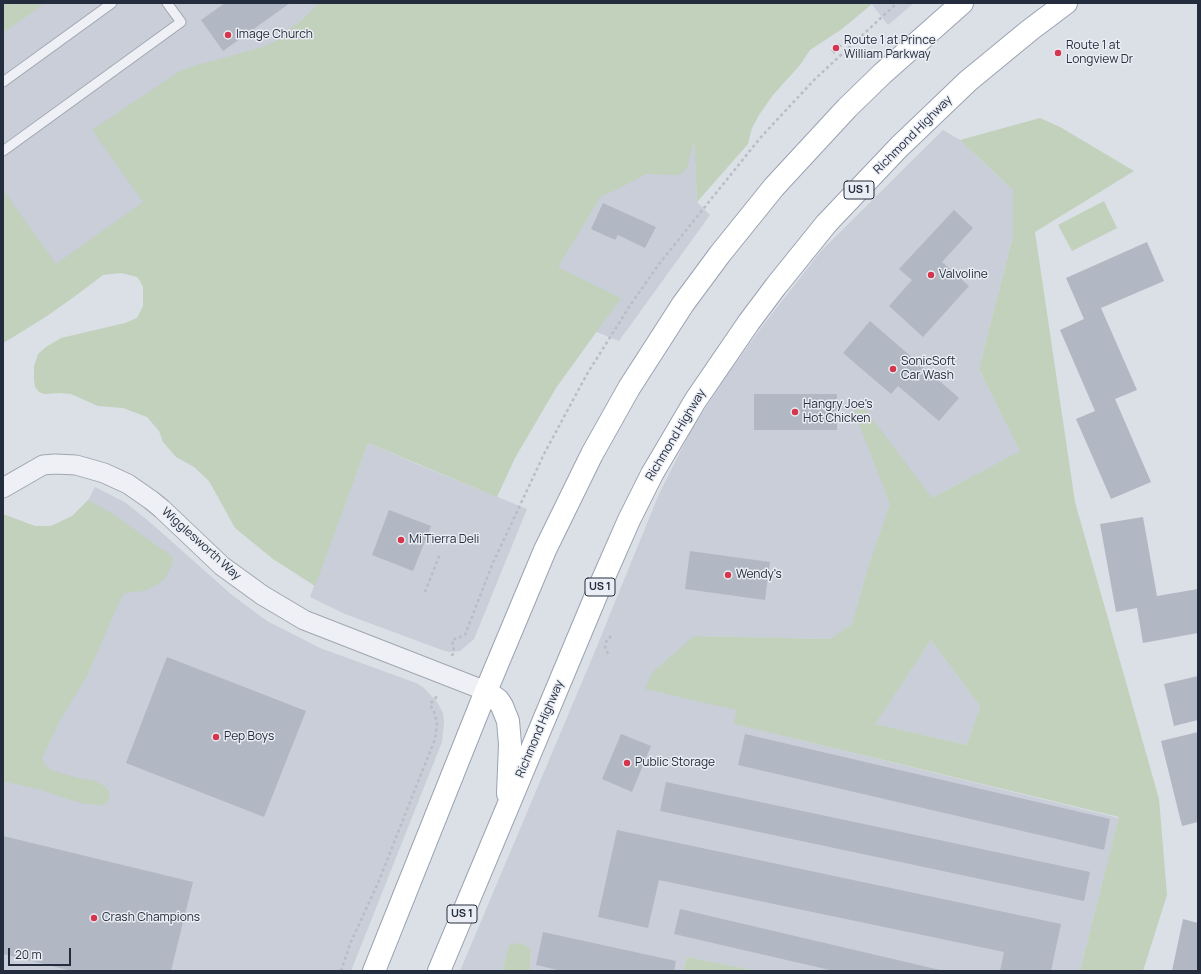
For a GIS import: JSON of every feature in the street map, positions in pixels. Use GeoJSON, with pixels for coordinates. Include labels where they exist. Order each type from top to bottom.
{"type":"FeatureCollection","features":[{"type":"Feature","properties":{"kind":"main road"},"geometry":{"type":"LineString","coordinates":[[374,971],[486,691],[545,550],[592,454],[629,388],[683,304],[720,254],[774,187],[847,108],[882,74],[962,3]]}},
{"type":"Feature","properties":{"kind":"main road","name":"Richmond Highway"},"geometry":{"type":"LineString","coordinates":[[439,971],[629,520],[652,474],[695,401],[776,286],[826,224],[899,147],[968,81],[1030,30],[1066,3]]}},
{"type":"Feature","properties":{"kind":"main road"},"geometry":{"type":"LineString","coordinates":[[486,691],[498,700],[505,711],[509,730],[510,744],[507,810]]}},
{"type":"Feature","properties":{"kind":"street","name":"Wigglesworth Way"},"geometry":{"type":"LineString","coordinates":[[3,488],[43,466],[55,464],[76,465],[104,473],[128,484],[151,500],[222,566],[262,595],[304,620],[486,691]]}},
{"type":"Feature","properties":{"kind":"lane"},"geometry":{"type":"LineString","coordinates":[[3,82],[112,3]]}},
{"type":"Feature","properties":{"kind":"lane"},"geometry":{"type":"LineString","coordinates":[[3,151],[181,22],[167,3]]}},
{"type":"Feature","properties":{"kind":"path"},"geometry":{"type":"LineString","coordinates":[[454,652],[452,640],[465,635],[492,565],[544,454],[583,380],[631,304],[659,264],[761,137],[815,79],[897,3]]}},
{"type":"Feature","properties":{"kind":"path"},"geometry":{"type":"LineString","coordinates":[[425,592],[440,554]]}},
{"type":"Feature","properties":{"kind":"path"},"geometry":{"type":"LineString","coordinates":[[608,654],[605,647],[607,639],[612,636]]}},
{"type":"Feature","properties":{"kind":"path"},"geometry":{"type":"LineString","coordinates":[[341,971],[350,944],[378,883],[435,739],[437,723],[430,704],[436,700]]}},
{"type":"Feature","properties":{"kind":"shaded area"},"geometry":{"type":"Polygon","coordinates":[[[3,3],[515,3],[3,321],[3,3]]]}},
{"type":"Feature","properties":{"kind":"shaded area"},"geometry":{"type":"Polygon","coordinates":[[[688,3],[697,202],[710,215],[619,341],[294,210],[688,3]]]}},
{"type":"Feature","properties":{"kind":"shaded area"},"geometry":{"type":"Polygon","coordinates":[[[871,3],[914,3],[888,25],[871,3]]]}},
{"type":"Feature","properties":{"kind":"shaded area"},"geometry":{"type":"Polygon","coordinates":[[[943,130],[960,140],[1013,190],[1013,236],[979,369],[1021,451],[932,498],[867,571],[852,625],[830,639],[694,636],[736,710],[735,724],[1119,818],[1080,971],[758,971],[687,957],[683,971],[530,971],[531,948],[509,945],[502,971],[460,971],[593,656],[659,494],[690,432],[727,375],[764,324],[821,251],[943,130]]]}},
{"type":"Feature","properties":{"kind":"shaded area"},"geometry":{"type":"Polygon","coordinates":[[[368,443],[527,509],[474,639],[460,651],[449,652],[442,650],[345,614],[310,597],[368,443]]]}},
{"type":"Feature","properties":{"kind":"shaded area"},"geometry":{"type":"Polygon","coordinates":[[[95,487],[126,503],[232,595],[267,621],[320,648],[416,683],[424,688],[437,702],[443,713],[444,722],[442,742],[351,971],[3,971],[3,666],[95,487]]]}},
{"type":"Feature","properties":{"kind":"shaded area"},"geometry":{"type":"Polygon","coordinates":[[[931,640],[980,706],[967,745],[874,724],[931,640]]]}},
{"type":"Feature","properties":{"kind":"green space"},"geometry":{"type":"Polygon","coordinates":[[[3,3],[45,3],[3,33],[3,3]]]}},
{"type":"Feature","properties":{"kind":"green space"},"geometry":{"type":"Polygon","coordinates":[[[319,3],[872,4],[842,29],[810,50],[800,65],[773,95],[759,115],[752,128],[748,144],[697,202],[694,139],[687,168],[679,175],[646,174],[601,196],[558,267],[621,298],[556,388],[515,458],[497,497],[368,443],[315,586],[273,559],[235,528],[209,481],[194,467],[176,457],[163,442],[159,431],[147,417],[123,408],[98,406],[71,394],[44,394],[39,392],[35,387],[34,366],[38,354],[61,338],[125,323],[137,318],[143,306],[143,287],[137,277],[121,273],[103,275],[47,316],[3,343],[3,190],[56,264],[143,202],[92,130],[180,71],[260,48],[276,41],[293,26],[300,22],[319,3]]]}},
{"type":"Feature","properties":{"kind":"green space"},"geometry":{"type":"Polygon","coordinates":[[[1040,118],[1060,127],[1134,171],[1035,232],[1075,502],[1159,799],[1167,895],[1143,971],[1080,971],[1119,817],[734,724],[736,710],[645,689],[652,673],[694,636],[830,639],[852,624],[867,571],[890,504],[854,411],[864,408],[932,498],[1020,451],[979,369],[1013,236],[1013,190],[960,140],[1040,118]],[[931,640],[875,724],[967,745],[980,706],[931,640]]]}},
{"type":"Feature","properties":{"kind":"green space"},"geometry":{"type":"Polygon","coordinates":[[[1104,201],[1117,228],[1072,251],[1058,225],[1104,201]]]}},
{"type":"Feature","properties":{"kind":"green space"},"geometry":{"type":"Polygon","coordinates":[[[88,500],[116,516],[173,558],[172,565],[165,578],[160,583],[144,591],[125,593],[121,598],[86,678],[61,718],[42,758],[45,765],[51,770],[78,778],[95,781],[104,786],[109,791],[109,800],[104,805],[86,804],[42,790],[3,781],[3,514],[35,526],[51,526],[72,516],[88,500]]]}},
{"type":"Feature","properties":{"kind":"green space"},"geometry":{"type":"Polygon","coordinates":[[[518,943],[531,948],[530,971],[502,971],[509,945],[518,943]]]}},
{"type":"Feature","properties":{"kind":"green space"},"geometry":{"type":"Polygon","coordinates":[[[687,957],[758,971],[683,971],[687,957]]]}},
{"type":"Feature","properties":{"kind":"building","name":"Image Church"},"geometry":{"type":"Polygon","coordinates":[[[225,3],[290,3],[223,51],[201,20],[225,3]]]}},
{"type":"Feature","properties":{"kind":"building"},"geometry":{"type":"Polygon","coordinates":[[[838,43],[842,46],[834,54],[831,50],[838,43]]]}},
{"type":"Feature","properties":{"kind":"building"},"geometry":{"type":"Polygon","coordinates":[[[603,203],[656,227],[645,248],[618,235],[615,240],[591,229],[603,203]]]}},
{"type":"Feature","properties":{"kind":"building","name":"Valvoline"},"geometry":{"type":"Polygon","coordinates":[[[954,210],[973,228],[942,262],[969,286],[923,337],[889,306],[912,280],[899,269],[954,210]]]}},
{"type":"Feature","properties":{"kind":"building"},"geometry":{"type":"Polygon","coordinates":[[[1147,242],[1164,281],[1101,308],[1137,390],[1115,399],[1151,482],[1111,499],[1076,419],[1095,411],[1060,330],[1084,319],[1066,278],[1147,242]]]}},
{"type":"Feature","properties":{"kind":"building","name":"SonicSoft Car Wash"},"geometry":{"type":"Polygon","coordinates":[[[870,321],[959,398],[939,421],[898,386],[891,394],[843,353],[870,321]]]}},
{"type":"Feature","properties":{"kind":"building","name":"Hangry Joe's Hot Chicken"},"geometry":{"type":"Polygon","coordinates":[[[754,394],[837,394],[837,430],[754,430],[754,394]]]}},
{"type":"Feature","properties":{"kind":"building","name":"Mi Tierra Deli"},"geometry":{"type":"Polygon","coordinates":[[[389,510],[431,526],[413,571],[372,555],[389,510]]]}},
{"type":"Feature","properties":{"kind":"building"},"geometry":{"type":"Polygon","coordinates":[[[1143,517],[1157,596],[1198,589],[1198,633],[1143,643],[1137,608],[1116,612],[1100,524],[1143,517]]]}},
{"type":"Feature","properties":{"kind":"building","name":"Wendy's"},"geometry":{"type":"Polygon","coordinates":[[[690,551],[770,562],[765,600],[685,589],[690,551]]]}},
{"type":"Feature","properties":{"kind":"building","name":"Pep Boys"},"geometry":{"type":"Polygon","coordinates":[[[167,657],[306,711],[264,817],[126,763],[167,657]]]}},
{"type":"Feature","properties":{"kind":"building"},"geometry":{"type":"Polygon","coordinates":[[[1198,676],[1198,720],[1174,726],[1164,684],[1198,676]]]}},
{"type":"Feature","properties":{"kind":"building"},"geometry":{"type":"Polygon","coordinates":[[[1198,732],[1198,822],[1182,826],[1161,741],[1198,732]]]}},
{"type":"Feature","properties":{"kind":"building","name":"Public Storage"},"geometry":{"type":"Polygon","coordinates":[[[621,734],[651,746],[632,792],[602,779],[621,734]]]}},
{"type":"Feature","properties":{"kind":"building"},"geometry":{"type":"Polygon","coordinates":[[[745,734],[1110,819],[1104,850],[738,765],[745,734]]]}},
{"type":"Feature","properties":{"kind":"building"},"geometry":{"type":"Polygon","coordinates":[[[666,782],[1090,872],[1084,901],[660,811],[666,782]]]}},
{"type":"Feature","properties":{"kind":"building"},"geometry":{"type":"Polygon","coordinates":[[[617,830],[1061,924],[1051,971],[1000,971],[1004,952],[659,880],[648,928],[598,917],[617,830]]]}},
{"type":"Feature","properties":{"kind":"building","name":"Crash Champions"},"geometry":{"type":"Polygon","coordinates":[[[3,836],[193,882],[171,971],[72,971],[3,954],[3,836]]]}},
{"type":"Feature","properties":{"kind":"building"},"geometry":{"type":"Polygon","coordinates":[[[680,909],[940,971],[834,971],[674,934],[680,909]]]}},
{"type":"Feature","properties":{"kind":"building"},"geometry":{"type":"Polygon","coordinates":[[[1183,919],[1198,923],[1198,971],[1172,971],[1183,919]]]}},
{"type":"Feature","properties":{"kind":"building"},"geometry":{"type":"Polygon","coordinates":[[[543,932],[676,961],[674,971],[562,971],[536,965],[543,932]]]}},
{"type":"Feature","properties":{"kind":"place","name":"Image Church"},"geometry":{"type":"Point","coordinates":[228,35]}},
{"type":"Feature","properties":{"kind":"place","name":"Route 1 at Prince William Parkway"},"geometry":{"type":"Point","coordinates":[836,48]}},
{"type":"Feature","properties":{"kind":"place","name":"Route 1 at Longview Dr"},"geometry":{"type":"Point","coordinates":[1058,53]}},
{"type":"Feature","properties":{"kind":"place","name":"Valvoline"},"geometry":{"type":"Point","coordinates":[931,275]}},
{"type":"Feature","properties":{"kind":"place","name":"SonicSoft Car Wash"},"geometry":{"type":"Point","coordinates":[893,369]}},
{"type":"Feature","properties":{"kind":"place","name":"Hangry Joe's Hot Chicken"},"geometry":{"type":"Point","coordinates":[795,412]}},
{"type":"Feature","properties":{"kind":"place","name":"Mi Tierra Deli"},"geometry":{"type":"Point","coordinates":[401,540]}},
{"type":"Feature","properties":{"kind":"place","name":"Wendy's"},"geometry":{"type":"Point","coordinates":[728,575]}},
{"type":"Feature","properties":{"kind":"place","name":"Pep Boys"},"geometry":{"type":"Point","coordinates":[216,737]}},
{"type":"Feature","properties":{"kind":"place","name":"Public Storage"},"geometry":{"type":"Point","coordinates":[627,763]}},
{"type":"Feature","properties":{"kind":"place","name":"Crash Champions"},"geometry":{"type":"Point","coordinates":[94,918]}}]}
